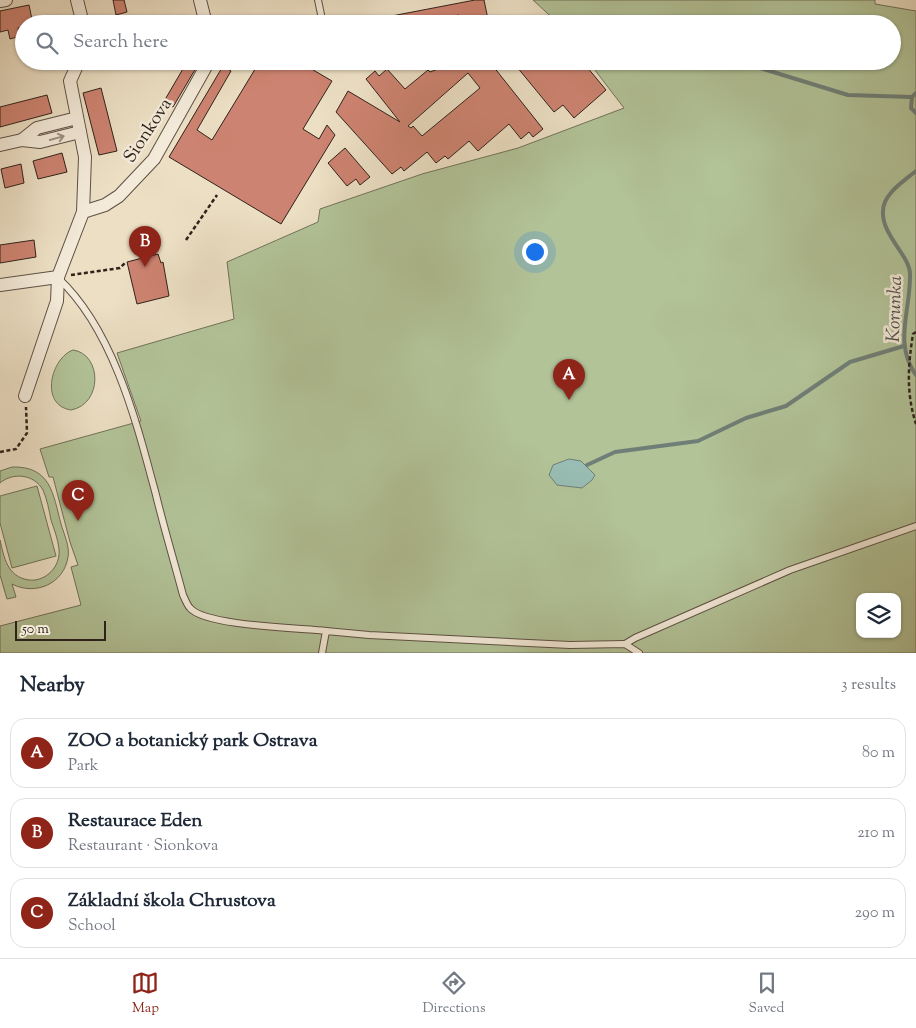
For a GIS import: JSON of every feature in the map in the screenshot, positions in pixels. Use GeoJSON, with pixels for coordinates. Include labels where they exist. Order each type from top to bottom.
{"type":"FeatureCollection","features":[{"type":"Feature","properties":{"kind":"street"},"geometry":{"type":"LineString","coordinates":[[0,1],[6,0]]}},
{"type":"Feature","properties":{"kind":"street"},"geometry":{"type":"LineString","coordinates":[[77,0],[81,15]]}},
{"type":"Feature","properties":{"kind":"street"},"geometry":{"type":"LineString","coordinates":[[200,0],[204,15]]}},
{"type":"Feature","properties":{"kind":"street"},"geometry":{"type":"LineString","coordinates":[[25,396],[57,301],[58,277],[83,212],[85,157],[70,80],[75,70]]}},
{"type":"Feature","properties":{"kind":"street","name":"Sionkova"},"geometry":{"type":"LineString","coordinates":[[83,212],[105,205],[119,196],[154,159],[204,70]]}},
{"type":"Feature","properties":{"kind":"street"},"geometry":{"type":"LineString","coordinates":[[22,140],[37,128],[77,118]]}},
{"type":"Feature","properties":{"kind":"street"},"geometry":{"type":"LineString","coordinates":[[0,145],[22,140],[40,142],[80,132]]}},
{"type":"Feature","properties":{"kind":"street"},"geometry":{"type":"LineString","coordinates":[[0,285],[58,277]]}},
{"type":"Feature","properties":{"kind":"lane"},"geometry":{"type":"LineString","coordinates":[[318,0],[321,15]]}},
{"type":"Feature","properties":{"kind":"lane"},"geometry":{"type":"LineString","coordinates":[[58,277],[71,290],[117,369],[136,422],[183,594],[190,609],[219,620],[326,631],[570,645],[625,644],[790,570],[916,526]]}},
{"type":"Feature","properties":{"kind":"lane"},"geometry":{"type":"LineString","coordinates":[[322,653],[326,631]]}},
{"type":"Feature","properties":{"kind":"lane"},"geometry":{"type":"LineString","coordinates":[[625,644],[639,653]]}},
{"type":"Feature","properties":{"kind":"path"},"geometry":{"type":"LineString","coordinates":[[186,240],[217,195]]}},
{"type":"Feature","properties":{"kind":"path"},"geometry":{"type":"LineString","coordinates":[[58,277],[120,268],[126,262]]}},
{"type":"Feature","properties":{"kind":"path"},"geometry":{"type":"LineString","coordinates":[[916,332],[913,334],[908,370],[910,406],[916,424]]}},
{"type":"Feature","properties":{"kind":"path"},"geometry":{"type":"LineString","coordinates":[[0,452],[16,448],[28,433],[25,396]]}},
{"type":"Feature","properties":{"kind":"green space"},"geometry":{"type":"Polygon","coordinates":[[[533,0],[875,0],[875,4],[916,11],[916,653],[0,653],[0,626],[81,605],[71,567],[78,565],[53,477],[49,477],[40,449],[141,421],[117,353],[234,319],[227,262],[318,222],[320,209],[422,174],[518,148],[624,108],[595,70],[901,70],[901,15],[549,15],[533,0]]]}},
{"type":"Feature","properties":{"kind":"green space"},"geometry":{"type":"Polygon","coordinates":[[[73,350],[83,353],[89,360],[94,369],[95,379],[89,399],[81,406],[71,410],[61,406],[55,400],[52,391],[52,381],[54,371],[59,362],[73,350]]]}},
{"type":"Feature","properties":{"kind":"green space"},"geometry":{"type":"Polygon","coordinates":[[[12,467],[35,471],[48,484],[66,540],[68,557],[61,574],[55,581],[39,588],[30,589],[12,584],[16,597],[7,599],[0,575],[0,540],[3,553],[11,571],[29,580],[41,578],[51,572],[58,561],[59,555],[58,542],[47,501],[39,485],[23,476],[11,477],[0,483],[0,471],[12,467]]]}},
{"type":"Feature","properties":{"kind":"green space"},"geometry":{"type":"Polygon","coordinates":[[[37,486],[56,556],[12,568],[0,523],[0,496],[37,486]]]}},
{"type":"Feature","properties":{"kind":"water"},"geometry":{"type":"Polygon","coordinates":[[[569,459],[581,461],[595,475],[582,488],[557,485],[549,475],[553,465],[569,459]]]}},
{"type":"Feature","properties":{"kind":"building"},"geometry":{"type":"Polygon","coordinates":[[[113,0],[124,0],[127,12],[116,15],[113,0]]]}},
{"type":"Feature","properties":{"kind":"building"},"geometry":{"type":"Polygon","coordinates":[[[475,0],[484,0],[487,15],[459,15],[397,15],[475,0]]]}},
{"type":"Feature","properties":{"kind":"building"},"geometry":{"type":"Polygon","coordinates":[[[29,5],[31,15],[15,15],[15,38],[10,39],[8,30],[0,32],[0,11],[29,5]]]}},
{"type":"Feature","properties":{"kind":"building"},"geometry":{"type":"Polygon","coordinates":[[[182,70],[195,70],[173,107],[163,103],[182,70]]]}},
{"type":"Feature","properties":{"kind":"building"},"geometry":{"type":"Polygon","coordinates":[[[221,70],[229,70],[231,71],[197,130],[212,140],[255,70],[313,70],[332,81],[303,129],[319,139],[327,125],[335,135],[281,224],[169,157],[221,70]]]}},
{"type":"Feature","properties":{"kind":"building"},"geometry":{"type":"Polygon","coordinates":[[[388,70],[405,89],[428,70],[430,72],[435,70],[496,70],[543,129],[533,137],[529,132],[521,139],[509,124],[478,151],[469,141],[448,159],[445,156],[436,163],[427,152],[404,171],[401,167],[392,174],[336,112],[348,91],[400,122],[366,79],[375,71],[379,76],[388,70]],[[468,73],[408,126],[411,128],[413,126],[422,136],[480,88],[468,73]]]}},
{"type":"Feature","properties":{"kind":"building"},"geometry":{"type":"Polygon","coordinates":[[[519,70],[589,70],[606,90],[574,118],[563,105],[554,112],[519,70]]]}},
{"type":"Feature","properties":{"kind":"building"},"geometry":{"type":"Polygon","coordinates":[[[101,88],[117,151],[99,155],[83,93],[101,88]]]}},
{"type":"Feature","properties":{"kind":"building"},"geometry":{"type":"Polygon","coordinates":[[[47,95],[52,113],[0,127],[0,107],[47,95]]]}},
{"type":"Feature","properties":{"kind":"building"},"geometry":{"type":"Polygon","coordinates":[[[345,148],[370,177],[360,185],[356,179],[347,186],[328,163],[345,148]]]}},
{"type":"Feature","properties":{"kind":"building"},"geometry":{"type":"Polygon","coordinates":[[[62,153],[67,172],[38,179],[33,161],[62,153]]]}},
{"type":"Feature","properties":{"kind":"building"},"geometry":{"type":"Polygon","coordinates":[[[21,164],[24,183],[5,188],[1,169],[21,164]]]}},
{"type":"Feature","properties":{"kind":"building"},"geometry":{"type":"Polygon","coordinates":[[[34,240],[36,257],[0,263],[0,245],[34,240]]]}},
{"type":"Feature","properties":{"kind":"building"},"geometry":{"type":"Polygon","coordinates":[[[158,254],[161,263],[163,262],[169,296],[137,304],[127,262],[158,254]]]}},
{"type":"Feature","properties":{"kind":"waterway"},"geometry":{"type":"LineString","coordinates":[[766,70],[848,95],[912,97]]}},
{"type":"Feature","properties":{"kind":"waterway","name":"Korunka"},"geometry":{"type":"LineString","coordinates":[[916,93],[912,97],[911,108],[916,113]]}},
{"type":"Feature","properties":{"kind":"waterway","name":"Korunka"},"geometry":{"type":"LineString","coordinates":[[916,171],[890,194],[886,199],[883,211],[886,228],[909,267],[910,287],[904,338],[909,363],[916,375]]}},
{"type":"Feature","properties":{"kind":"waterway"},"geometry":{"type":"LineString","coordinates":[[587,465],[615,452],[698,441],[746,418],[786,406],[850,362],[904,346]]}},
{"type":"Feature","properties":{"kind":"place","name":"Restaurace Eden"},"geometry":{"type":"Point","coordinates":[145,267]}},
{"type":"Feature","properties":{"kind":"place","name":"ZOO a botanický park Ostrava"},"geometry":{"type":"Point","coordinates":[569,400]}},
{"type":"Feature","properties":{"kind":"place","name":"Základní škola Chrustova"},"geometry":{"type":"Point","coordinates":[78,521]}}]}
